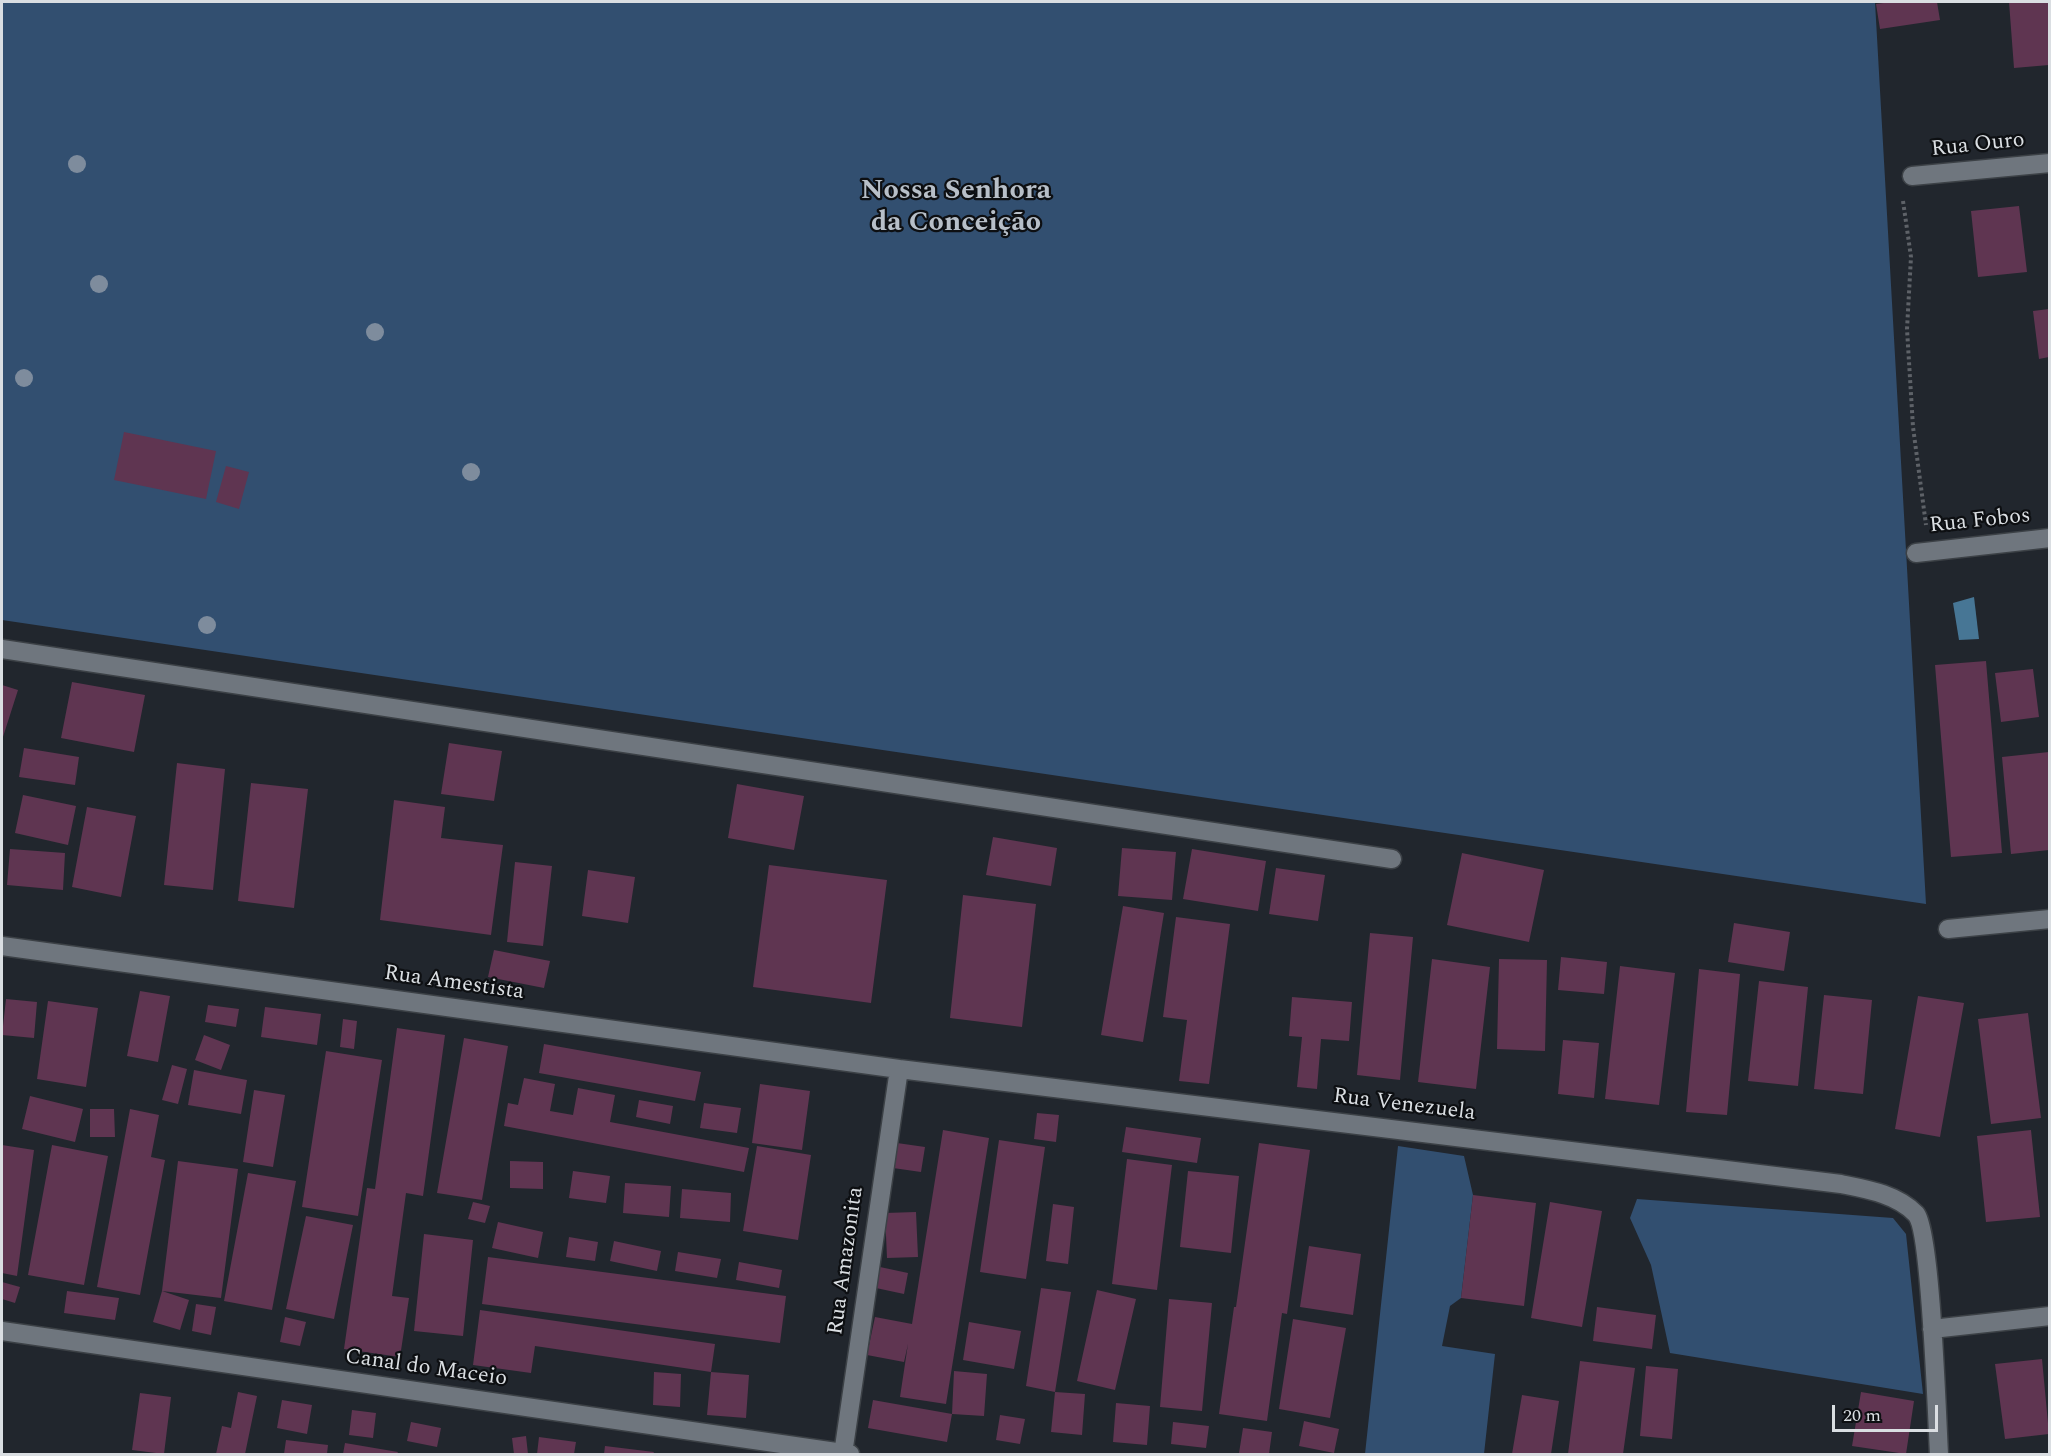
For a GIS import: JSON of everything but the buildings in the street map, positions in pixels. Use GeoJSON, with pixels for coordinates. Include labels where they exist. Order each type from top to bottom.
{"type":"FeatureCollection","features":[{"type":"Feature","properties":{"kind":"street","name":"Rua Ouro"},"geometry":{"type":"LineString","coordinates":[[1912,176],[2049,163]]}},
{"type":"Feature","properties":{"kind":"street","name":"Rua Fobos"},"geometry":{"type":"LineString","coordinates":[[1923,552],[2049,538]]}},
{"type":"Feature","properties":{"kind":"street"},"geometry":{"type":"LineString","coordinates":[[2,649],[1392,859]]}},
{"type":"Feature","properties":{"kind":"street"},"geometry":{"type":"LineString","coordinates":[[1948,929],[2049,919]]}},
{"type":"Feature","properties":{"kind":"street","name":"Rua Amestista"},"geometry":{"type":"LineString","coordinates":[[2,946],[899,1069]]}},
{"type":"Feature","properties":{"kind":"street","name":"Rua Venezuela"},"geometry":{"type":"LineString","coordinates":[[899,1069],[1841,1184],[1872,1191],[1901,1202],[1918,1216],[1922,1233],[1932,1329]]}},
{"type":"Feature","properties":{"kind":"street","name":"Rua Amazonita"},"geometry":{"type":"LineString","coordinates":[[845,1454],[899,1069]]}},
{"type":"Feature","properties":{"kind":"street"},"geometry":{"type":"LineString","coordinates":[[1939,1455],[1932,1329],[2049,1316]]}},
{"type":"Feature","properties":{"kind":"street","name":"Canal do Maceio"},"geometry":{"type":"LineString","coordinates":[[2,1331],[845,1454]]}},
{"type":"Feature","properties":{"kind":"path"},"geometry":{"type":"LineString","coordinates":[[1912,176],[1903,190],[1911,258],[1907,329],[1923,552]]}},
{"type":"Feature","properties":{"kind":"shaded area"},"geometry":{"type":"Polygon","coordinates":[[[2,2],[1875,2],[1926,904],[2,620],[2,2]]]}},
{"type":"Feature","properties":{"kind":"shaded area"},"geometry":{"type":"Polygon","coordinates":[[[1974,597],[1979,639],[1959,640],[1953,603],[1974,597]]]}},
{"type":"Feature","properties":{"kind":"shaded area"},"geometry":{"type":"Polygon","coordinates":[[[1398,1146],[1464,1156],[1473,1195],[1461,1298],[1450,1306],[1442,1346],[1495,1354],[1484,1454],[1365,1454],[1398,1146]]]}},
{"type":"Feature","properties":{"kind":"shaded area"},"geometry":{"type":"Polygon","coordinates":[[[1637,1199],[1893,1218],[1906,1234],[1923,1394],[1670,1353],[1651,1265],[1630,1218],[1637,1199]]]}},
{"type":"Feature","properties":{"kind":"district","name":"Nossa Senhora da Conceição"},"geometry":{"type":"Point","coordinates":[956,209]}}]}
